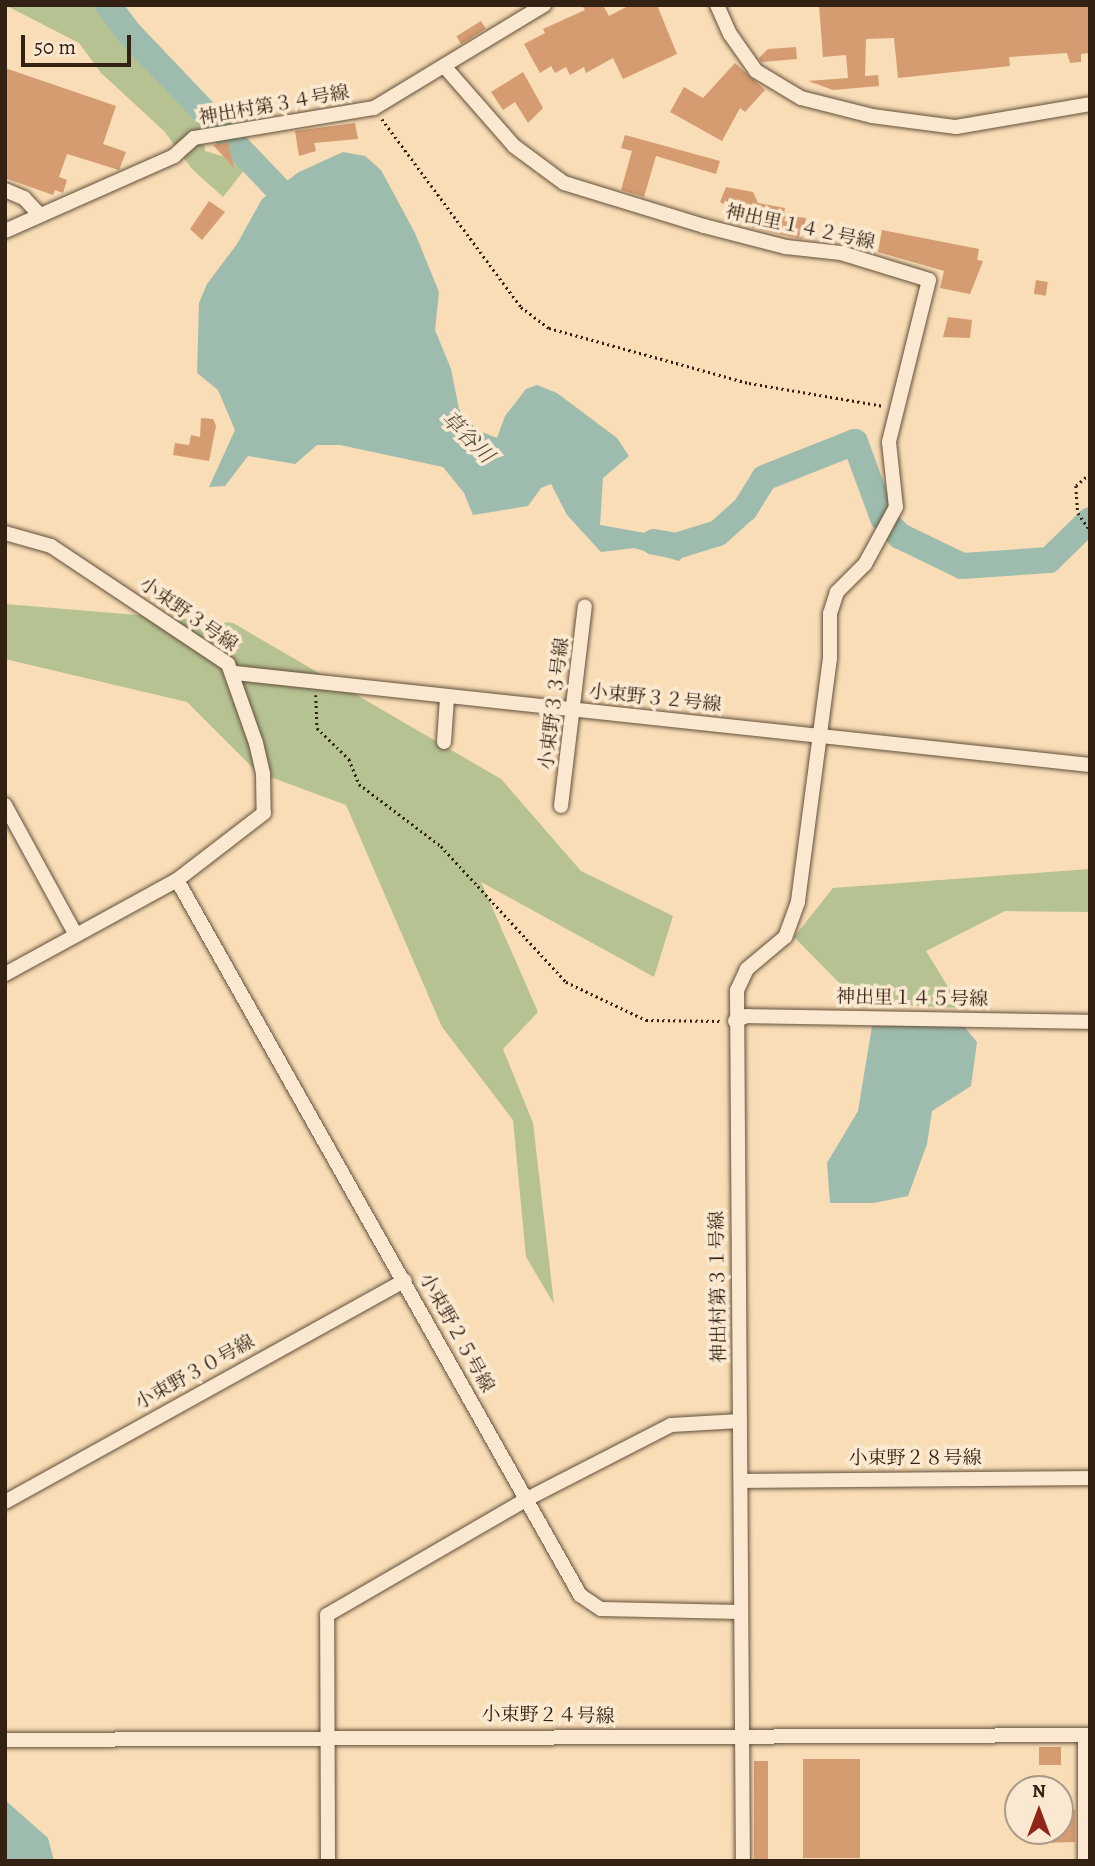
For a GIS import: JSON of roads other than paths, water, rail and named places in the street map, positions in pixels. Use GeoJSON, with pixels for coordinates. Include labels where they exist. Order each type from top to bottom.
{"type":"FeatureCollection","features":[{"type":"Feature","properties":{"kind":"street","name":"神出村第３４号線"},"geometry":{"type":"LineString","coordinates":[[5,231],[38,214],[112,186],[174,156],[194,138],[213,132],[374,108],[544,5]]}},
{"type":"Feature","properties":{"kind":"street"},"geometry":{"type":"LineString","coordinates":[[718,5],[730,34],[756,71],[801,98],[872,116],[956,127],[1090,104]]}},
{"type":"Feature","properties":{"kind":"street","name":"神出里１４２号線"},"geometry":{"type":"LineString","coordinates":[[444,66],[513,146],[564,183],[704,226],[786,247],[841,253],[929,280],[889,442],[896,507],[865,564],[837,592],[830,614],[830,658],[819,736]]}},
{"type":"Feature","properties":{"kind":"street"},"geometry":{"type":"LineString","coordinates":[[5,190],[24,198],[38,214]]}},
{"type":"Feature","properties":{"kind":"street","name":"小束野３号線"},"geometry":{"type":"LineString","coordinates":[[5,533],[51,546],[217,656],[235,673],[263,774],[264,814],[177,880]]}},
{"type":"Feature","properties":{"kind":"street","name":"小束野３３号線"},"geometry":{"type":"LineString","coordinates":[[561,806],[576,710],[585,606]]}},
{"type":"Feature","properties":{"kind":"street","name":"小束野３２号線"},"geometry":{"type":"LineString","coordinates":[[235,673],[316,685],[1090,765]]}},
{"type":"Feature","properties":{"kind":"street"},"geometry":{"type":"LineString","coordinates":[[444,742],[447,698]]}},
{"type":"Feature","properties":{"kind":"street","name":"神出村第３１号線"},"geometry":{"type":"LineString","coordinates":[[743,1861],[735,1021],[737,990],[747,969],[785,937],[799,902],[819,736]]}},
{"type":"Feature","properties":{"kind":"street"},"geometry":{"type":"LineString","coordinates":[[5,805],[76,935]]}},
{"type":"Feature","properties":{"kind":"street"},"geometry":{"type":"LineString","coordinates":[[5,974],[177,880]]}},
{"type":"Feature","properties":{"kind":"street","name":"小束野２５号線"},"geometry":{"type":"LineString","coordinates":[[177,880],[405,1280],[580,1595],[601,1609],[740,1612]]}},
{"type":"Feature","properties":{"kind":"street","name":"神出里１４５号線"},"geometry":{"type":"LineString","coordinates":[[735,1021],[747,1016],[1090,1022]]}},
{"type":"Feature","properties":{"kind":"street","name":"小束野３０号線"},"geometry":{"type":"LineString","coordinates":[[5,1502],[405,1280]]}},
{"type":"Feature","properties":{"kind":"street"},"geometry":{"type":"LineString","coordinates":[[328,1861],[327,1615],[527,1499],[671,1425],[740,1421]]}},
{"type":"Feature","properties":{"kind":"street","name":"小束野２８号線"},"geometry":{"type":"LineString","coordinates":[[741,1481],[1090,1478]]}},
{"type":"Feature","properties":{"kind":"street","name":"小束野２４号線"},"geometry":{"type":"LineString","coordinates":[[5,1740],[328,1735],[742,1738],[1088,1735]]}},
{"type":"Feature","properties":{"kind":"street"},"geometry":{"type":"LineString","coordinates":[[1086,1861],[1088,1735]]}},
{"type":"Feature","properties":{"kind":"water"},"geometry":{"type":"Polygon","coordinates":[[[343,152],[365,156],[381,170],[415,233],[439,292],[435,330],[451,369],[459,409],[477,430],[497,438],[505,416],[526,389],[537,385],[557,393],[617,438],[629,456],[603,478],[600,525],[685,540],[693,547],[679,561],[634,548],[601,552],[567,515],[551,484],[541,488],[528,506],[473,515],[464,493],[443,467],[340,445],[317,445],[295,464],[248,456],[225,486],[209,487],[235,430],[218,390],[197,373],[199,303],[207,284],[237,244],[262,199],[299,172],[343,152]]]}},
{"type":"Feature","properties":{"kind":"water"},"geometry":{"type":"Polygon","coordinates":[[[963,1025],[977,1042],[971,1086],[932,1111],[927,1144],[908,1196],[874,1203],[830,1203],[827,1163],[858,1111],[872,1026],[963,1025]]]}},
{"type":"Feature","properties":{"kind":"water"},"geometry":{"type":"Polygon","coordinates":[[[5,1800],[48,1838],[54,1861],[5,1861],[5,1800]]]}},
{"type":"Feature","properties":{"kind":"waterway","name":"草谷川"},"geometry":{"type":"LineString","coordinates":[[108,5],[131,35],[289,201],[292,218]]}},
{"type":"Feature","properties":{"kind":"waterway","name":"草谷川"},"geometry":{"type":"LineString","coordinates":[[654,542],[676,546],[718,533],[745,509],[764,478],[855,442],[883,518],[900,536],[962,566],[1049,560],[1090,520]]}}]}
